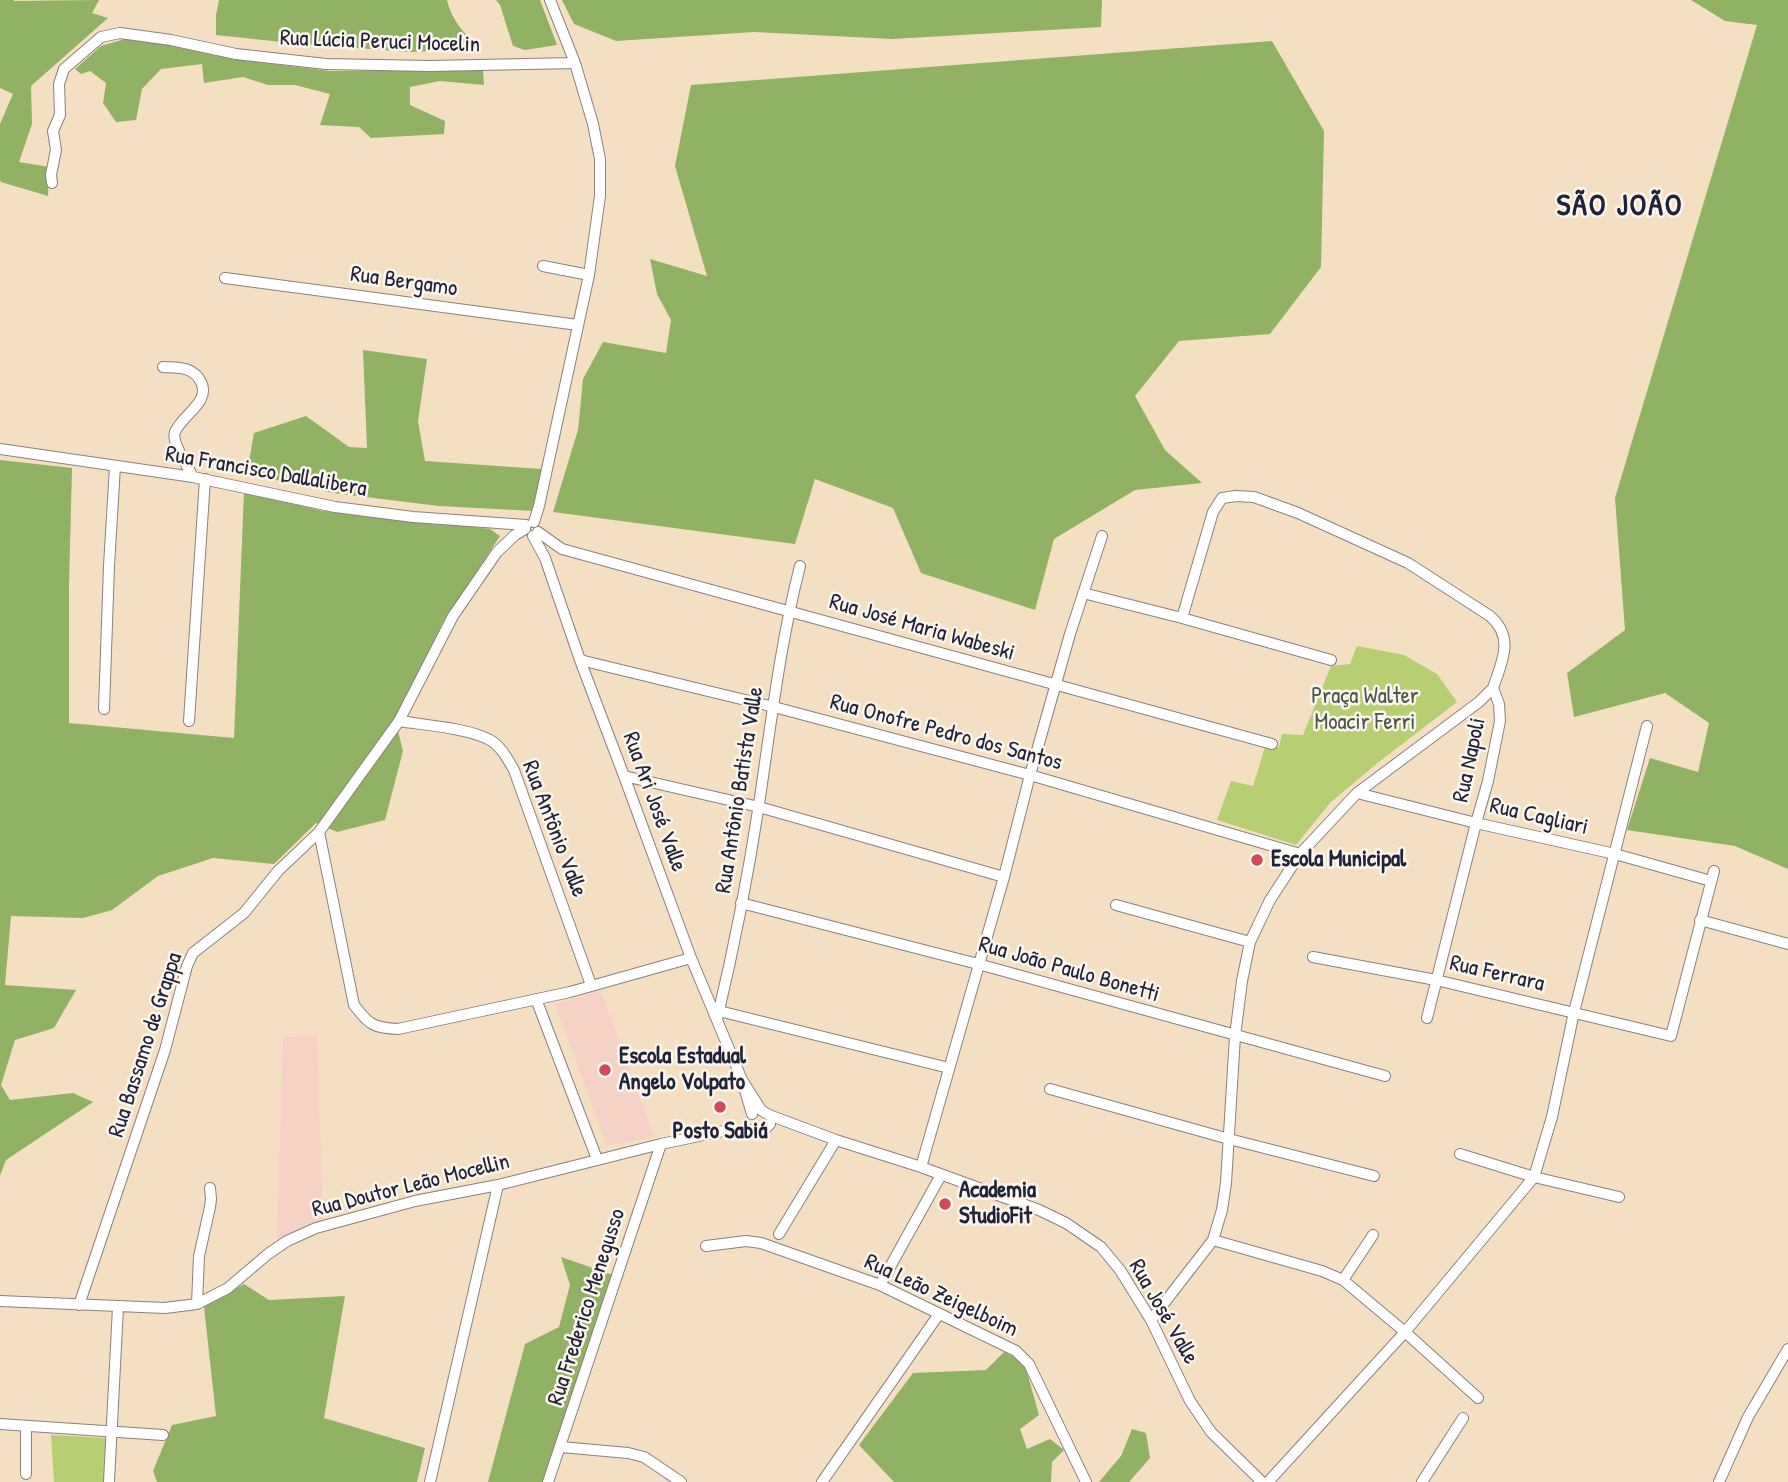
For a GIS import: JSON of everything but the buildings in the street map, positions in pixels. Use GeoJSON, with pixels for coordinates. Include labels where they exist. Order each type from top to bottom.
{"type":"FeatureCollection","features":[{"type":"Feature","properties":{"kind":"street"},"geometry":{"type":"LineString","coordinates":[[528,530],[540,506],[589,275],[600,197],[600,159],[593,124],[575,63],[550,0]]}},
{"type":"Feature","properties":{"kind":"street","name":"Rua Lúcia Peruci Mocelin"},"geometry":{"type":"LineString","coordinates":[[52,183],[56,150],[53,131],[60,115],[59,84],[64,69],[102,37],[120,33],[171,40],[236,54],[326,64],[430,66],[575,63]]}},
{"type":"Feature","properties":{"kind":"street"},"geometry":{"type":"LineString","coordinates":[[543,266],[589,275]]}},
{"type":"Feature","properties":{"kind":"street","name":"Rua Bergamo"},"geometry":{"type":"LineString","coordinates":[[225,278],[578,325]]}},
{"type":"Feature","properties":{"kind":"street"},"geometry":{"type":"LineString","coordinates":[[163,367],[187,368],[197,375],[204,386],[203,397],[175,433],[174,442],[193,477]]}},
{"type":"Feature","properties":{"kind":"street","name":"Rua Francisco Dallalibera"},"geometry":{"type":"LineString","coordinates":[[0,449],[205,479],[335,507],[413,517],[509,524]]}},
{"type":"Feature","properties":{"kind":"street"},"geometry":{"type":"LineString","coordinates":[[104,709],[108,566],[115,466]]}},
{"type":"Feature","properties":{"kind":"street"},"geometry":{"type":"LineString","coordinates":[[189,721],[205,479]]}},
{"type":"Feature","properties":{"kind":"street","name":"Rua Napoli"},"geometry":{"type":"LineString","coordinates":[[1182,618],[1213,512],[1222,498],[1236,496],[1254,497],[1298,513],[1408,563],[1490,615],[1500,625],[1504,636],[1503,659],[1493,688],[1499,704],[1500,721],[1488,781],[1427,1017]]}},
{"type":"Feature","properties":{"kind":"street","name":"Rua Ari José Valle"},"geometry":{"type":"LineString","coordinates":[[509,524],[514,529],[528,530],[545,558],[691,958],[718,1015],[760,1119]]}},
{"type":"Feature","properties":{"kind":"street","name":"Rua José Maria Wabeski"},"geometry":{"type":"LineString","coordinates":[[528,530],[562,549],[1272,744]]}},
{"type":"Feature","properties":{"kind":"street","name":"Rua Bassamo de Grappa"},"geometry":{"type":"LineString","coordinates":[[79,1305],[143,1118],[193,953],[244,913],[278,871],[319,832],[399,721],[453,616],[497,552],[528,530]]}},
{"type":"Feature","properties":{"kind":"street"},"geometry":{"type":"LineString","coordinates":[[921,1167],[1004,877],[1030,775],[1102,536]]}},
{"type":"Feature","properties":{"kind":"street"},"geometry":{"type":"LineString","coordinates":[[545,558],[562,549]]}},
{"type":"Feature","properties":{"kind":"street","name":"Rua Antônio Batista Valle"},"geometry":{"type":"LineString","coordinates":[[718,1015],[759,807],[789,611],[800,566]]}},
{"type":"Feature","properties":{"kind":"street"},"geometry":{"type":"LineString","coordinates":[[1083,593],[1331,660]]}},
{"type":"Feature","properties":{"kind":"street","name":"Rua Onofre Pedro dos Santos"},"geometry":{"type":"LineString","coordinates":[[580,660],[774,706],[1030,775],[1300,854]]}},
{"type":"Feature","properties":{"kind":"street"},"geometry":{"type":"LineString","coordinates":[[1152,1320],[1213,1240],[1222,1210],[1226,1184],[1234,1036],[1242,981],[1250,942],[1270,900],[1300,854],[1357,793],[1479,702],[1493,688]]}},
{"type":"Feature","properties":{"kind":"street","name":"Rua Antônio Valle"},"geometry":{"type":"LineString","coordinates":[[399,721],[468,733],[492,741],[504,754],[514,770],[591,985]]}},
{"type":"Feature","properties":{"kind":"street"},"geometry":{"type":"LineString","coordinates":[[1268,1482],[1405,1332],[1534,1177],[1552,1116],[1574,1012],[1647,726]]}},
{"type":"Feature","properties":{"kind":"street"},"geometry":{"type":"LineString","coordinates":[[624,776],[759,807],[1004,877]]}},
{"type":"Feature","properties":{"kind":"street","name":"Rua Cagliari"},"geometry":{"type":"LineString","coordinates":[[1357,793],[1476,823],[1713,876],[1700,920]]}},
{"type":"Feature","properties":{"kind":"street"},"geometry":{"type":"LineString","coordinates":[[319,832],[354,1005],[379,1028],[398,1029],[536,999],[691,958]]}},
{"type":"Feature","properties":{"kind":"street","name":"Rua João Paulo Bonetti"},"geometry":{"type":"LineString","coordinates":[[741,903],[978,964],[1385,1076]]}},
{"type":"Feature","properties":{"kind":"street"},"geometry":{"type":"LineString","coordinates":[[1116,905],[1250,942]]}},
{"type":"Feature","properties":{"kind":"street"},"geometry":{"type":"LineString","coordinates":[[1700,920],[1788,944]]}},
{"type":"Feature","properties":{"kind":"street","name":"Rua Ferrara"},"geometry":{"type":"LineString","coordinates":[[1313,957],[1436,980],[1671,1036],[1700,920]]}},
{"type":"Feature","properties":{"kind":"street"},"geometry":{"type":"LineString","coordinates":[[536,999],[597,1159]]}},
{"type":"Feature","properties":{"kind":"street"},"geometry":{"type":"LineString","coordinates":[[718,1015],[949,1068]]}},
{"type":"Feature","properties":{"kind":"street"},"geometry":{"type":"LineString","coordinates":[[1050,1089],[1374,1176]]}},
{"type":"Feature","properties":{"kind":"street","name":"Rua Doutor Leão Mocellin"},"geometry":{"type":"LineString","coordinates":[[0,1301],[165,1308],[197,1304],[228,1288],[287,1241],[316,1228],[415,1201],[498,1185],[597,1159],[723,1132],[760,1119]]}},
{"type":"Feature","properties":{"kind":"street","name":"Rua José Valle"},"geometry":{"type":"LineString","coordinates":[[760,1119],[803,1127],[1039,1210],[1066,1223],[1101,1247],[1120,1270],[1152,1320],[1190,1401],[1211,1432],[1262,1482]]}},
{"type":"Feature","properties":{"kind":"street"},"geometry":{"type":"LineString","coordinates":[[779,1234],[836,1140]]}},
{"type":"Feature","properties":{"kind":"street","name":"Rua Frederico Menegusso"},"geometry":{"type":"LineString","coordinates":[[548,1482],[662,1144]]}},
{"type":"Feature","properties":{"kind":"street"},"geometry":{"type":"LineString","coordinates":[[1460,1154],[1534,1177],[1619,1197]]}},
{"type":"Feature","properties":{"kind":"street"},"geometry":{"type":"LineString","coordinates":[[880,1285],[941,1175]]}},
{"type":"Feature","properties":{"kind":"street"},"geometry":{"type":"LineString","coordinates":[[430,1482],[498,1185]]}},
{"type":"Feature","properties":{"kind":"street"},"geometry":{"type":"LineString","coordinates":[[197,1304],[199,1256],[211,1199],[209,1188]]}},
{"type":"Feature","properties":{"kind":"street"},"geometry":{"type":"LineString","coordinates":[[1343,1280],[1373,1235]]}},
{"type":"Feature","properties":{"kind":"street"},"geometry":{"type":"LineString","coordinates":[[1213,1240],[1322,1271],[1343,1280],[1478,1398]]}},
{"type":"Feature","properties":{"kind":"street","name":"Rua Leão Zeigelboim"},"geometry":{"type":"LineString","coordinates":[[706,1246],[746,1241],[761,1243],[880,1285],[1016,1351],[1029,1364],[1086,1482]]}},
{"type":"Feature","properties":{"kind":"street"},"geometry":{"type":"LineString","coordinates":[[109,1482],[118,1307]]}},
{"type":"Feature","properties":{"kind":"street"},"geometry":{"type":"LineString","coordinates":[[822,1482],[939,1314]]}},
{"type":"Feature","properties":{"kind":"street"},"geometry":{"type":"LineString","coordinates":[[1719,1482],[1748,1417],[1788,1349]]}},
{"type":"Feature","properties":{"kind":"street"},"geometry":{"type":"LineString","coordinates":[[1422,1482],[1464,1418]]}},
{"type":"Feature","properties":{"kind":"street"},"geometry":{"type":"LineString","coordinates":[[0,1424],[163,1435]]}},
{"type":"Feature","properties":{"kind":"street"},"geometry":{"type":"LineString","coordinates":[[26,1426],[26,1475]]}},
{"type":"Feature","properties":{"kind":"street"},"geometry":{"type":"LineString","coordinates":[[561,1447],[645,1457],[681,1482]]}},
{"type":"Feature","properties":{"kind":"shaded area","name":"Escola Estadual Angelo Volpato"},"geometry":{"type":"Polygon","coordinates":[[[601,991],[654,1137],[607,1146],[555,1004],[601,991]]]}},
{"type":"Feature","properties":{"kind":"shaded area"},"geometry":{"type":"Polygon","coordinates":[[[317,1036],[323,1223],[277,1241],[283,1037],[317,1036]]]}},
{"type":"Feature","properties":{"kind":"green space"},"geometry":{"type":"Polygon","coordinates":[[[0,0],[99,0],[92,13],[108,18],[31,86],[32,124],[19,162],[49,167],[48,196],[0,180],[0,124],[13,94],[0,88],[0,0]]]}},
{"type":"Feature","properties":{"kind":"green space"},"geometry":{"type":"Polygon","coordinates":[[[219,0],[447,0],[460,27],[481,49],[411,52],[216,35],[219,0]]]}},
{"type":"Feature","properties":{"kind":"green space"},"geometry":{"type":"Polygon","coordinates":[[[496,0],[540,0],[557,45],[525,50],[513,46],[496,0]]]}},
{"type":"Feature","properties":{"kind":"green space"},"geometry":{"type":"Polygon","coordinates":[[[562,0],[1102,0],[1101,27],[892,39],[754,32],[616,41],[574,24],[562,0]]]}},
{"type":"Feature","properties":{"kind":"green space"},"geometry":{"type":"Polygon","coordinates":[[[1691,0],[1788,0],[1788,869],[1735,846],[1627,830],[1650,758],[1698,772],[1709,723],[1665,693],[1574,717],[1567,673],[1625,630],[1615,498],[1757,25],[1725,21],[1691,0]]]}},
{"type":"Feature","properties":{"kind":"green space"},"geometry":{"type":"Polygon","coordinates":[[[125,39],[182,47],[242,60],[330,71],[483,70],[484,85],[440,81],[410,87],[410,105],[445,121],[444,134],[371,138],[359,127],[320,125],[330,94],[295,85],[268,85],[243,77],[204,83],[202,64],[161,69],[142,89],[136,120],[116,122],[103,103],[106,83],[90,71],[81,74],[75,69],[101,46],[125,39]]]}},
{"type":"Feature","properties":{"kind":"green space"},"geometry":{"type":"Polygon","coordinates":[[[1272,41],[1324,131],[1321,267],[1270,334],[1179,341],[1135,396],[1165,450],[1202,483],[1135,490],[1054,539],[1035,610],[921,573],[893,508],[815,479],[795,544],[553,512],[578,430],[583,379],[603,342],[666,353],[671,320],[657,294],[650,259],[707,276],[675,166],[691,85],[1272,41]]]}},
{"type":"Feature","properties":{"kind":"green space"},"geometry":{"type":"Polygon","coordinates":[[[363,350],[427,359],[418,421],[425,461],[542,469],[534,511],[439,506],[333,493],[247,473],[254,433],[306,416],[349,447],[367,448],[363,350]]]}},
{"type":"Feature","properties":{"kind":"green space"},"geometry":{"type":"Polygon","coordinates":[[[0,460],[72,468],[69,723],[234,738],[244,492],[323,511],[490,529],[500,536],[443,622],[395,719],[403,751],[385,820],[337,832],[316,823],[274,864],[213,858],[158,876],[112,910],[83,918],[11,916],[5,985],[76,990],[54,1028],[15,1040],[1,1085],[10,1100],[73,1093],[93,1102],[6,1160],[0,1176],[0,460]]]}},
{"type":"Feature","properties":{"kind":"green space","name":"Praça Walter Moacir Ferri"},"geometry":{"type":"Polygon","coordinates":[[[1357,646],[1404,655],[1437,674],[1457,702],[1330,803],[1296,845],[1217,820],[1231,781],[1253,786],[1265,747],[1279,747],[1282,734],[1303,735],[1331,666],[1350,664],[1357,646]]]}},
{"type":"Feature","properties":{"kind":"green space"},"geometry":{"type":"Polygon","coordinates":[[[561,1257],[613,1275],[546,1482],[488,1482],[525,1344],[559,1327],[570,1285],[561,1257]]]}},
{"type":"Feature","properties":{"kind":"green space"},"geometry":{"type":"Polygon","coordinates":[[[244,1284],[269,1300],[345,1296],[324,1418],[425,1448],[417,1482],[157,1482],[153,1471],[172,1425],[216,1416],[204,1307],[244,1284]]]}},
{"type":"Feature","properties":{"kind":"green space"},"geometry":{"type":"Polygon","coordinates":[[[1004,1352],[1024,1362],[1039,1415],[1020,1429],[1027,1449],[1050,1439],[1064,1450],[1052,1462],[1051,1482],[894,1482],[859,1445],[913,1373],[986,1370],[1004,1352]]]}},
{"type":"Feature","properties":{"kind":"green space"},"geometry":{"type":"Polygon","coordinates":[[[1132,1429],[1146,1433],[1150,1458],[1129,1482],[1099,1482],[1121,1456],[1132,1429]]]}},
{"type":"Feature","properties":{"kind":"green space"},"geometry":{"type":"Polygon","coordinates":[[[51,1435],[108,1438],[106,1482],[54,1482],[51,1435]]]}},
{"type":"Feature","properties":{"kind":"place","name":"Escola Municipal"},"geometry":{"type":"Point","coordinates":[1257,860]}},
{"type":"Feature","properties":{"kind":"place","name":"Escola Estadual Angelo Volpato"},"geometry":{"type":"Point","coordinates":[605,1070]}},
{"type":"Feature","properties":{"kind":"place","name":"Posto Sabiá"},"geometry":{"type":"Point","coordinates":[720,1107]}},
{"type":"Feature","properties":{"kind":"place","name":"Academia StudioFit"},"geometry":{"type":"Point","coordinates":[945,1204]}},
{"type":"Feature","properties":{"kind":"district","name":"SÃO JOÃO"},"geometry":{"type":"Point","coordinates":[1620,207]}}]}
